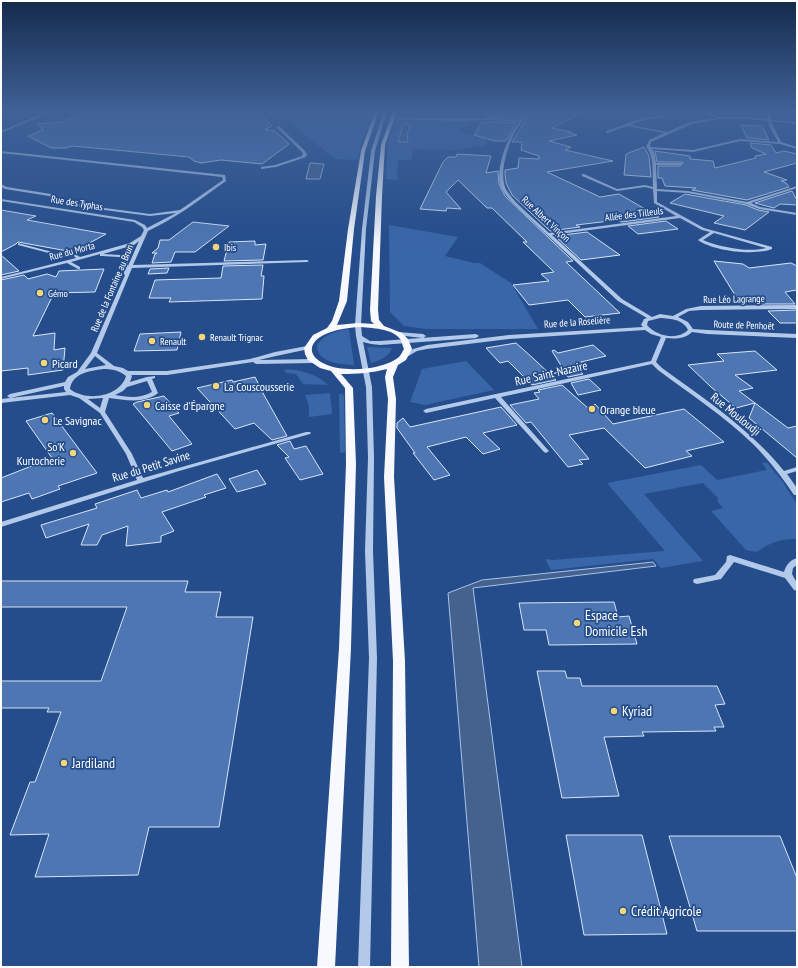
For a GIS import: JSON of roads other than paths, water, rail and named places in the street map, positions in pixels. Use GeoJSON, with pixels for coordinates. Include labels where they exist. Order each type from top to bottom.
{"type":"FeatureCollection","features":[{"type":"Feature","properties":{"kind":"main road"},"geometry":{"type":"LineString","coordinates":[[330,330],[336,322],[343,301],[351,229],[362,156]]}},
{"type":"Feature","properties":{"kind":"main road"},"geometry":{"type":"LineString","coordinates":[[382,156],[374,310],[374,321],[382,328]]}},
{"type":"Feature","properties":{"kind":"main road"},"geometry":{"type":"LineString","coordinates":[[399,361],[381,369],[365,372],[334,370],[314,361],[308,355],[307,348],[314,337],[330,330],[358,325],[382,328],[398,334],[405,341],[407,349],[399,361],[390,372],[389,377],[392,399],[389,477],[399,661],[400,967]]}},
{"type":"Feature","properties":{"kind":"main road"},"geometry":{"type":"LineString","coordinates":[[326,967],[345,648],[351,464],[349,388],[334,370]]}},
{"type":"Feature","properties":{"kind":"street"},"geometry":{"type":"LineString","coordinates":[[40,156],[224,176],[225,180],[183,210],[164,223],[146,230]]}},
{"type":"Feature","properties":{"kind":"street"},"geometry":{"type":"LineString","coordinates":[[262,168],[275,166],[304,156]]}},
{"type":"Feature","properties":{"kind":"street"},"geometry":{"type":"LineString","coordinates":[[364,967],[373,658],[369,551],[371,458],[369,388],[358,325],[364,229],[372,156]]}},
{"type":"Feature","properties":{"kind":"street","name":"Rue Albert Vinçon"},"geometry":{"type":"LineString","coordinates":[[505,156],[502,170],[502,183],[505,191],[516,204],[620,300],[650,318]]}},
{"type":"Feature","properties":{"kind":"street"},"geometry":{"type":"LineString","coordinates":[[652,156],[654,164],[654,189]]}},
{"type":"Feature","properties":{"kind":"street"},"geometry":{"type":"LineString","coordinates":[[654,164],[680,164]]}},
{"type":"Feature","properties":{"kind":"street"},"geometry":{"type":"LineString","coordinates":[[583,175],[617,190],[645,186],[654,189],[688,192],[747,203],[759,208],[797,214]]}},
{"type":"Feature","properties":{"kind":"street"},"geometry":{"type":"LineString","coordinates":[[1,185],[6,188],[50,195],[66,204],[150,215],[183,210]]}},
{"type":"Feature","properties":{"kind":"street"},"geometry":{"type":"LineString","coordinates":[[747,203],[797,187]]}},
{"type":"Feature","properties":{"kind":"street","name":"Allée des Tilleuls"},"geometry":{"type":"LineString","coordinates":[[654,189],[655,202],[679,217]]}},
{"type":"Feature","properties":{"kind":"street","name":"Rue des Typhas"},"geometry":{"type":"LineString","coordinates":[[1,200],[135,221],[144,226],[146,230]]}},
{"type":"Feature","properties":{"kind":"street"},"geometry":{"type":"LineString","coordinates":[[679,217],[712,233],[770,248],[766,251],[744,252],[700,240],[712,233]]}},
{"type":"Feature","properties":{"kind":"street","name":"Allée des Tilleuls"},"geometry":{"type":"LineString","coordinates":[[548,234],[679,217]]}},
{"type":"Feature","properties":{"kind":"street","name":"Rue de la Fontaine au Brun"},"geometry":{"type":"LineString","coordinates":[[78,374],[94,353],[109,320],[126,275],[145,236],[146,230]]}},
{"type":"Feature","properties":{"kind":"street","name":"Rue du Morta"},"geometry":{"type":"LineString","coordinates":[[1,278],[86,258],[132,244],[145,236]]}},
{"type":"Feature","properties":{"kind":"street"},"geometry":{"type":"LineString","coordinates":[[20,244],[64,256],[75,255],[79,259]]}},
{"type":"Feature","properties":{"kind":"street"},"geometry":{"type":"LineString","coordinates":[[86,258],[111,255],[120,256],[126,259],[126,275]]}},
{"type":"Feature","properties":{"kind":"street"},"geometry":{"type":"LineString","coordinates":[[130,266],[307,261]]}},
{"type":"Feature","properties":{"kind":"street"},"geometry":{"type":"LineString","coordinates":[[68,262],[78,268]]}},
{"type":"Feature","properties":{"kind":"street","name":"Rue Léo Lagrange"},"geometry":{"type":"LineString","coordinates":[[673,318],[688,310],[701,308],[797,307]]}},
{"type":"Feature","properties":{"kind":"street"},"geometry":{"type":"LineString","coordinates":[[660,316],[673,318],[684,322],[690,327],[691,330],[689,333],[679,337],[664,336],[653,333],[646,328],[644,323],[650,318],[660,316]]}},
{"type":"Feature","properties":{"kind":"street","name":"Rue de la Roselière"},"geometry":{"type":"LineString","coordinates":[[399,361],[415,350],[438,345],[509,337],[646,328]]}},
{"type":"Feature","properties":{"kind":"street","name":"Route de Penhoët"},"geometry":{"type":"LineString","coordinates":[[691,330],[797,336]]}},
{"type":"Feature","properties":{"kind":"street","name":"Rue de la Roselière"},"geometry":{"type":"LineString","coordinates":[[398,334],[509,337]]}},
{"type":"Feature","properties":{"kind":"street"},"geometry":{"type":"LineString","coordinates":[[359,336],[362,340],[380,343],[476,336]]}},
{"type":"Feature","properties":{"kind":"street"},"geometry":{"type":"LineString","coordinates":[[653,362],[664,336]]}},
{"type":"Feature","properties":{"kind":"street"},"geometry":{"type":"LineString","coordinates":[[405,341],[438,345]]}},
{"type":"Feature","properties":{"kind":"street"},"geometry":{"type":"LineString","coordinates":[[107,396],[115,393],[127,385],[167,373],[250,361],[275,354],[307,348]]}},
{"type":"Feature","properties":{"kind":"street"},"geometry":{"type":"LineString","coordinates":[[94,353],[112,367],[127,373],[167,373]]}},
{"type":"Feature","properties":{"kind":"street"},"geometry":{"type":"LineString","coordinates":[[250,361],[314,361]]}},
{"type":"Feature","properties":{"kind":"street","name":"Rue Saint-Nazaire"},"geometry":{"type":"LineString","coordinates":[[426,411],[644,362],[653,362]]}},
{"type":"Feature","properties":{"kind":"street","name":"Rue Mouloudji"},"geometry":{"type":"LineString","coordinates":[[653,362],[660,369],[734,425],[766,453],[797,493]]}},
{"type":"Feature","properties":{"kind":"street"},"geometry":{"type":"LineString","coordinates":[[1,399],[66,384],[78,374],[94,368],[112,367]]}},
{"type":"Feature","properties":{"kind":"street"},"geometry":{"type":"LineString","coordinates":[[127,373],[129,376],[127,385]]}},
{"type":"Feature","properties":{"kind":"street"},"geometry":{"type":"LineString","coordinates":[[82,398],[107,396],[134,399],[151,395],[154,393],[154,389],[149,378]]}},
{"type":"Feature","properties":{"kind":"street"},"geometry":{"type":"LineString","coordinates":[[66,384],[66,389],[69,393]]}},
{"type":"Feature","properties":{"kind":"street"},"geometry":{"type":"LineString","coordinates":[[1,399],[69,393],[82,398],[102,412],[129,454],[141,481]]}},
{"type":"Feature","properties":{"kind":"street"},"geometry":{"type":"LineString","coordinates":[[102,412],[107,396]]}},
{"type":"Feature","properties":{"kind":"street"},"geometry":{"type":"LineString","coordinates":[[497,396],[546,451]]}},
{"type":"Feature","properties":{"kind":"street","name":"Rue du Petit Savine"},"geometry":{"type":"LineString","coordinates":[[1,525],[141,481],[308,433]]}},
{"type":"Feature","properties":{"kind":"street"},"geometry":{"type":"LineString","coordinates":[[783,473],[797,470]]}},
{"type":"Feature","properties":{"kind":"street"},"geometry":{"type":"LineString","coordinates":[[697,581],[718,577],[730,562],[730,558],[788,576]]}},
{"type":"Feature","properties":{"kind":"street"},"geometry":{"type":"LineString","coordinates":[[797,561],[791,564],[788,570],[788,576],[797,588]]}},
{"type":"Feature","properties":{"kind":"place","name":"Ibis"},"geometry":{"type":"Point","coordinates":[216,247]}},
{"type":"Feature","properties":{"kind":"place","name":"Gémo"},"geometry":{"type":"Point","coordinates":[40,293]}},
{"type":"Feature","properties":{"kind":"place","name":"Renault Trignac"},"geometry":{"type":"Point","coordinates":[202,337]}},
{"type":"Feature","properties":{"kind":"place","name":"Renault"},"geometry":{"type":"Point","coordinates":[152,341]}},
{"type":"Feature","properties":{"kind":"place","name":"Picard"},"geometry":{"type":"Point","coordinates":[44,363]}},
{"type":"Feature","properties":{"kind":"place","name":"La Couscousserie"},"geometry":{"type":"Point","coordinates":[216,386]}},
{"type":"Feature","properties":{"kind":"place","name":"Caisse d'Épargne"},"geometry":{"type":"Point","coordinates":[147,405]}},
{"type":"Feature","properties":{"kind":"place","name":"Orange bleue"},"geometry":{"type":"Point","coordinates":[592,409]}},
{"type":"Feature","properties":{"kind":"place","name":"Le Savignac"},"geometry":{"type":"Point","coordinates":[45,420]}},
{"type":"Feature","properties":{"kind":"place","name":"So'K Kurtocherie"},"geometry":{"type":"Point","coordinates":[73,453]}},
{"type":"Feature","properties":{"kind":"place","name":"Espace Domicile Esh"},"geometry":{"type":"Point","coordinates":[577,623]}},
{"type":"Feature","properties":{"kind":"place","name":"Kyriad"},"geometry":{"type":"Point","coordinates":[614,711]}},
{"type":"Feature","properties":{"kind":"place","name":"Jardiland"},"geometry":{"type":"Point","coordinates":[64,763]}},
{"type":"Feature","properties":{"kind":"place","name":"Crédit Agricole"},"geometry":{"type":"Point","coordinates":[623,911]}}]}
